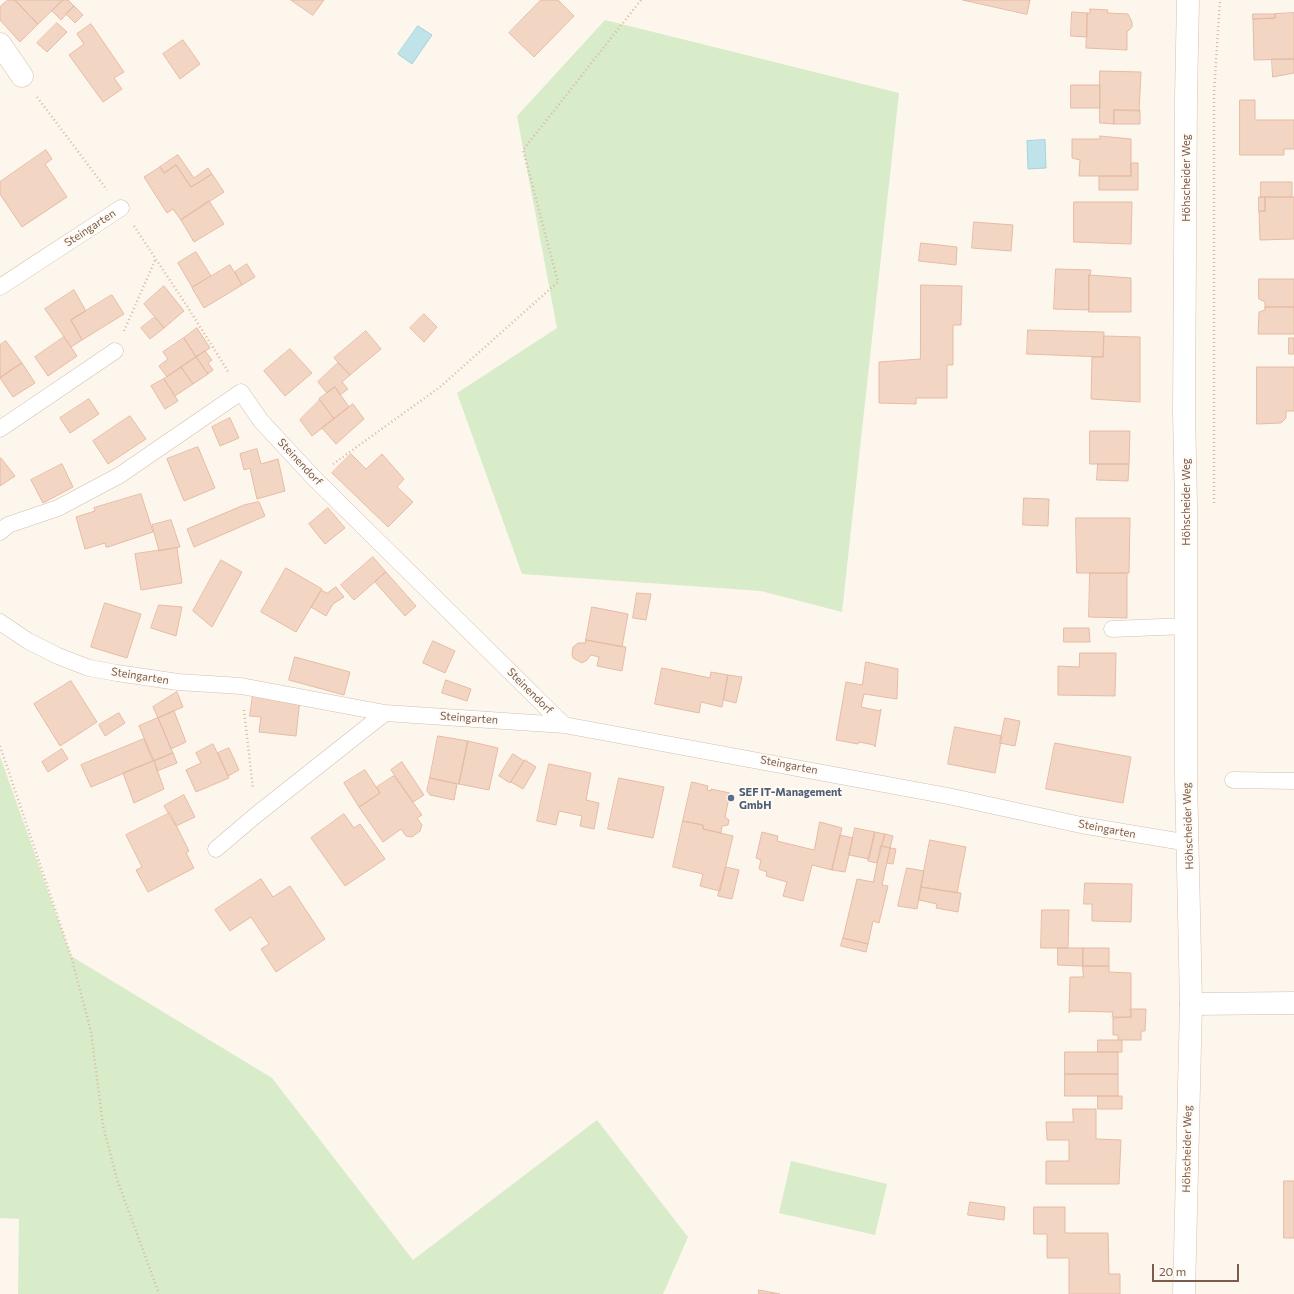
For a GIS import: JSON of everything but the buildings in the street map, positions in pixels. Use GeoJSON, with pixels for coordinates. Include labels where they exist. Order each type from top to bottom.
{"type":"FeatureCollection","features":[{"type":"Feature","properties":{"kind":"main road","name":"Höhscheider Weg"},"geometry":{"type":"LineString","coordinates":[[1184,1294],[1191,1004],[1189,843],[1186,777],[1187,626],[1184,412],[1188,0]]}},
{"type":"Feature","properties":{"kind":"main road"},"geometry":{"type":"LineString","coordinates":[[0,44],[22,76]]}},
{"type":"Feature","properties":{"kind":"main road"},"geometry":{"type":"LineString","coordinates":[[1191,1004],[1294,1003]]}},
{"type":"Feature","properties":{"kind":"lane","name":"Steingarten"},"geometry":{"type":"LineString","coordinates":[[0,287],[121,208]]}},
{"type":"Feature","properties":{"kind":"lane"},"geometry":{"type":"LineString","coordinates":[[0,429],[115,351]]}},
{"type":"Feature","properties":{"kind":"lane","name":"Steinendorf"},"geometry":{"type":"LineString","coordinates":[[241,392],[261,421],[313,477],[564,725]]}},
{"type":"Feature","properties":{"kind":"lane"},"geometry":{"type":"LineString","coordinates":[[0,532],[8,525],[58,508],[120,475],[241,392]]}},
{"type":"Feature","properties":{"kind":"lane","name":"Steingarten"},"geometry":{"type":"LineString","coordinates":[[0,622],[28,641],[58,656],[89,668],[178,682],[241,686],[386,713],[564,725],[948,796],[1081,824],[1189,843]]}},
{"type":"Feature","properties":{"kind":"lane"},"geometry":{"type":"LineString","coordinates":[[1112,629],[1187,626]]}},
{"type":"Feature","properties":{"kind":"lane"},"geometry":{"type":"LineString","coordinates":[[216,849],[256,815],[386,713]]}},
{"type":"Feature","properties":{"kind":"lane"},"geometry":{"type":"LineString","coordinates":[[1232,780],[1294,781]]}},
{"type":"Feature","properties":{"kind":"path"},"geometry":{"type":"LineString","coordinates":[[313,477],[440,387],[558,282],[523,150],[641,0]]}},
{"type":"Feature","properties":{"kind":"path"},"geometry":{"type":"LineString","coordinates":[[22,76],[121,208]]}},
{"type":"Feature","properties":{"kind":"path","name":"Steingarten"},"geometry":{"type":"LineString","coordinates":[[121,208],[156,258],[241,392]]}},
{"type":"Feature","properties":{"kind":"path"},"geometry":{"type":"LineString","coordinates":[[115,351],[156,258]]}},
{"type":"Feature","properties":{"kind":"path"},"geometry":{"type":"LineString","coordinates":[[241,686],[256,815]]}},
{"type":"Feature","properties":{"kind":"path"},"geometry":{"type":"LineString","coordinates":[[0,746],[70,956],[91,1032],[103,1126],[116,1179],[159,1294]]}},
{"type":"Feature","properties":{"kind":"green space"},"geometry":{"type":"Polygon","coordinates":[[[605,20],[899,93],[842,612],[761,591],[522,574],[457,393],[557,328],[517,116],[605,20]]]}},
{"type":"Feature","properties":{"kind":"green space"},"geometry":{"type":"Polygon","coordinates":[[[0,756],[71,956],[272,1078],[413,1260],[597,1120],[688,1237],[663,1294],[18,1294],[19,1219],[0,1218],[0,756]]]}},
{"type":"Feature","properties":{"kind":"green space"},"geometry":{"type":"Polygon","coordinates":[[[791,1161],[887,1184],[875,1235],[779,1213],[791,1161]]]}},
{"type":"Feature","properties":{"kind":"water"},"geometry":{"type":"Polygon","coordinates":[[[418,26],[432,35],[412,64],[398,54],[418,26]]]}},
{"type":"Feature","properties":{"kind":"water"},"geometry":{"type":"Polygon","coordinates":[[[1045,140],[1046,168],[1028,169],[1027,141],[1045,140]]]}},
{"type":"Feature","properties":{"kind":"place","name":"SEF IT-Management GmbH"},"geometry":{"type":"Point","coordinates":[731,798]}}]}
